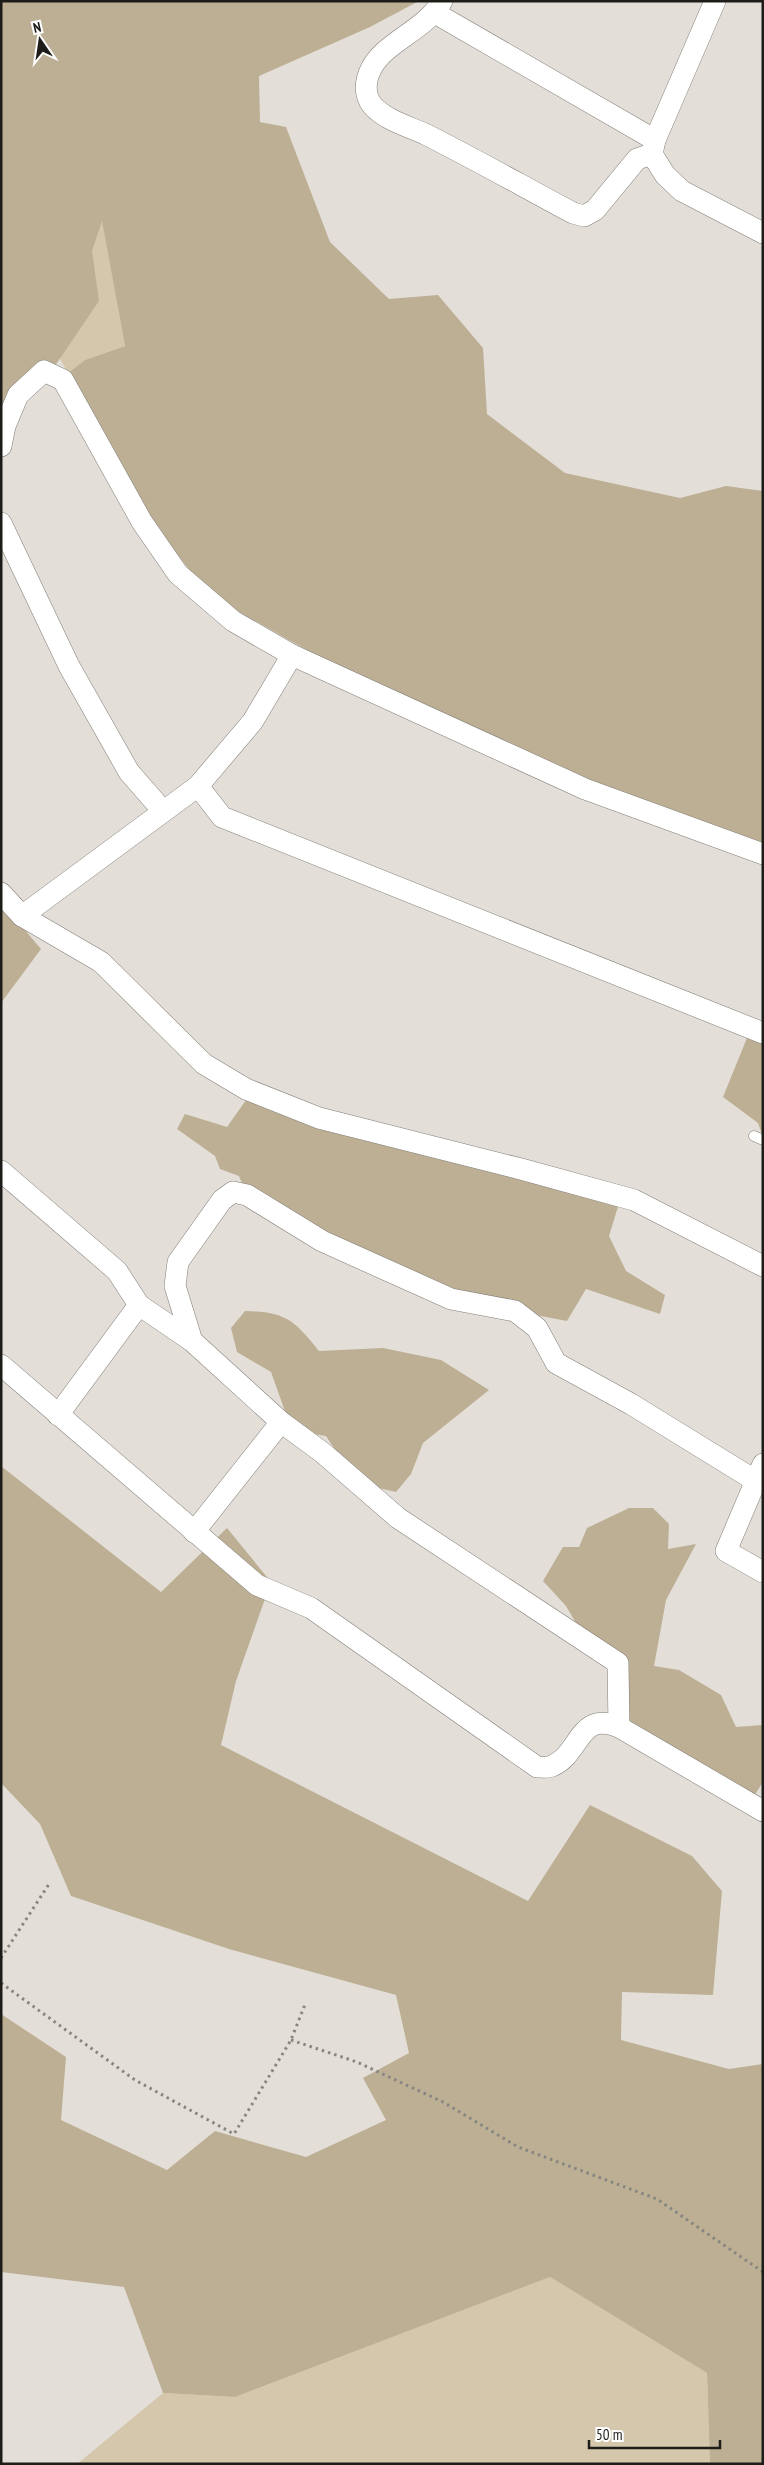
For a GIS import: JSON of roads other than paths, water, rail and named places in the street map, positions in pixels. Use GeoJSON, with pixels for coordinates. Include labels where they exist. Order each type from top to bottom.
{"type":"FeatureCollection","features":[{"type":"Feature","properties":{"kind":"street"},"geometry":{"type":"LineString","coordinates":[[715,1],[653,147],[637,159],[595,210],[584,216],[573,213],[424,134],[384,115],[372,105],[367,96],[365,85],[371,68],[382,55],[438,7],[653,147],[665,175],[682,191],[763,233]]}},
{"type":"Feature","properties":{"kind":"street"},"geometry":{"type":"LineString","coordinates":[[1,446],[5,426],[18,395],[44,371],[63,380],[142,522],[178,574],[233,621],[292,655],[585,789],[763,854]]}},
{"type":"Feature","properties":{"kind":"street"},"geometry":{"type":"LineString","coordinates":[[1,522],[74,674],[129,772],[163,812]]}},
{"type":"Feature","properties":{"kind":"street"},"geometry":{"type":"LineString","coordinates":[[22,916],[198,786],[253,721],[292,655]]}},
{"type":"Feature","properties":{"kind":"street"},"geometry":{"type":"LineString","coordinates":[[198,786],[222,817],[763,1033]]}},
{"type":"Feature","properties":{"kind":"street"},"geometry":{"type":"LineString","coordinates":[[1,893],[22,916],[101,962],[204,1064],[246,1090],[319,1118],[511,1166],[634,1200],[763,1266]]}},
{"type":"Feature","properties":{"kind":"street"},"geometry":{"type":"LineString","coordinates":[[1,1171],[117,1271],[140,1305],[192,1341],[281,1422],[323,1453],[398,1518],[618,1663],[619,1727]]}},
{"type":"Feature","properties":{"kind":"street"},"geometry":{"type":"LineString","coordinates":[[192,1341],[175,1286],[178,1262],[222,1200],[233,1192],[247,1195],[322,1241],[451,1299],[515,1311],[536,1328],[556,1363],[760,1473],[726,1551],[763,1572]]}},
{"type":"Feature","properties":{"kind":"street"},"geometry":{"type":"LineString","coordinates":[[58,1415],[140,1305]]}},
{"type":"Feature","properties":{"kind":"street"},"geometry":{"type":"LineString","coordinates":[[1,1364],[257,1585],[311,1608],[537,1767],[551,1767],[562,1760],[585,1731],[594,1724],[606,1722],[619,1727],[763,1812]]}},
{"type":"Feature","properties":{"kind":"street"},"geometry":{"type":"LineString","coordinates":[[194,1532],[281,1422]]}}]}
